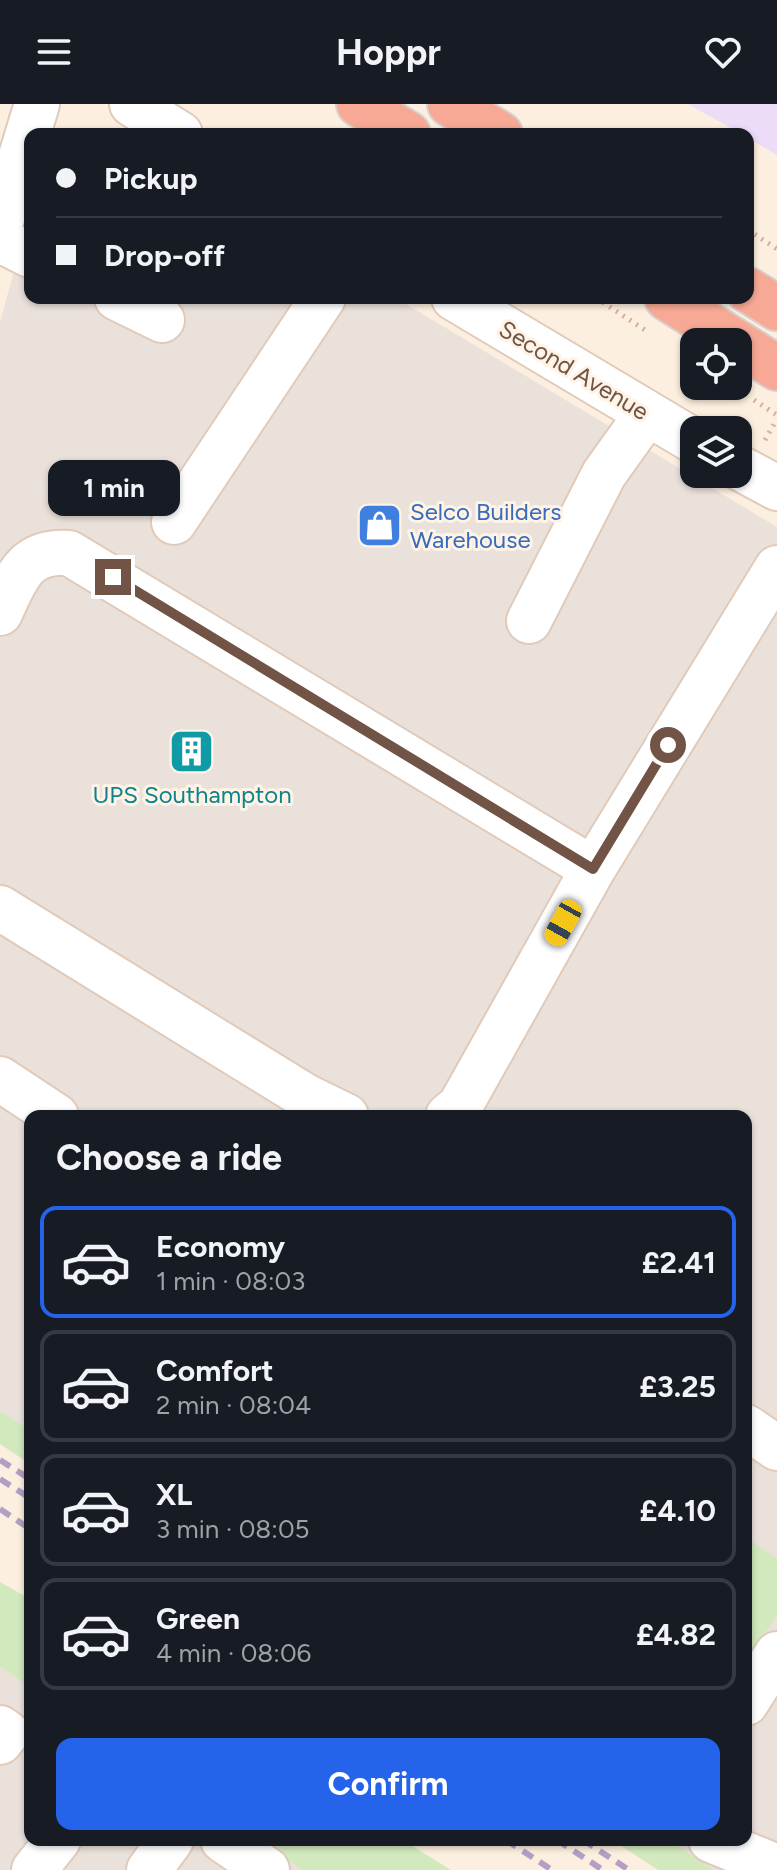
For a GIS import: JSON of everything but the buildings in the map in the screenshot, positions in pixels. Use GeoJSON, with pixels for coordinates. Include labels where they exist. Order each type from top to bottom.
{"type":"FeatureCollection","features":[{"type":"Feature","properties":{"kind":"highway"},"geometry":{"type":"LineString","coordinates":[[359,104],[398,128]]}},
{"type":"Feature","properties":{"kind":"highway"},"geometry":{"type":"LineString","coordinates":[[450,104],[490,128]]}},
{"type":"Feature","properties":{"kind":"highway"},"geometry":{"type":"LineString","coordinates":[[754,294],[777,308]]}},
{"type":"Feature","properties":{"kind":"highway"},"geometry":{"type":"LineString","coordinates":[[677,304],[715,328]]}},
{"type":"Feature","properties":{"kind":"highway"},"geometry":{"type":"LineString","coordinates":[[752,352],[777,368]]}},
{"type":"Feature","properties":{"kind":"street"},"geometry":{"type":"LineString","coordinates":[[30,128],[37,104]]}},
{"type":"Feature","properties":{"kind":"street"},"geometry":{"type":"LineString","coordinates":[[132,104],[170,128]]}},
{"type":"Feature","properties":{"kind":"street"},"geometry":{"type":"LineString","coordinates":[[0,225],[24,147]]}},
{"type":"Feature","properties":{"kind":"street"},"geometry":{"type":"LineString","coordinates":[[0,240],[24,252]]}},
{"type":"Feature","properties":{"kind":"street"},"geometry":{"type":"LineString","coordinates":[[129,304],[162,320]]}},
{"type":"Feature","properties":{"kind":"street"},"geometry":{"type":"LineString","coordinates":[[174,522],[319,304]]}},
{"type":"Feature","properties":{"kind":"street","name":"Second Avenue"},"geometry":{"type":"LineString","coordinates":[[464,304],[680,433]]}},
{"type":"Feature","properties":{"kind":"street"},"geometry":{"type":"LineString","coordinates":[[529,621],[604,474],[647,414]]}},
{"type":"Feature","properties":{"kind":"street"},"geometry":{"type":"LineString","coordinates":[[752,475],[777,488]]}},
{"type":"Feature","properties":{"kind":"street"},"geometry":{"type":"LineString","coordinates":[[0,613],[24,567],[35,557],[49,551],[69,553],[593,869]]}},
{"type":"Feature","properties":{"kind":"street"},"geometry":{"type":"LineString","coordinates":[[455,1110],[593,869],[777,568]]}},
{"type":"Feature","properties":{"kind":"street"},"geometry":{"type":"LineString","coordinates":[[0,908],[305,1096],[334,1110]]}},
{"type":"Feature","properties":{"kind":"street"},"geometry":{"type":"LineString","coordinates":[[0,1079],[47,1110]]}},
{"type":"Feature","properties":{"kind":"street"},"geometry":{"type":"LineString","coordinates":[[752,1431],[777,1448]]}},
{"type":"Feature","properties":{"kind":"street"},"geometry":{"type":"LineString","coordinates":[[752,1694],[777,1654]]}},
{"type":"Feature","properties":{"kind":"street"},"geometry":{"type":"LineString","coordinates":[[0,1728],[7,1733],[0,1742]]}},
{"type":"Feature","properties":{"kind":"street"},"geometry":{"type":"LineString","coordinates":[[34,1870],[53,1846]]}},
{"type":"Feature","properties":{"kind":"street"},"geometry":{"type":"LineString","coordinates":[[149,1870],[167,1846]]}},
{"type":"Feature","properties":{"kind":"street"},"geometry":{"type":"LineString","coordinates":[[726,1846],[777,1867]]}},
{"type":"Feature","properties":{"kind":"path"},"geometry":{"type":"LineString","coordinates":[[754,234],[777,249]]}},
{"type":"Feature","properties":{"kind":"shaded area"},"geometry":{"type":"Polygon","coordinates":[[[688,104],[777,104],[777,155],[754,142],[754,128],[730,128],[688,104]]]}},
{"type":"Feature","properties":{"kind":"shaded area"},"geometry":{"type":"Polygon","coordinates":[[[24,235],[24,304],[406,304],[680,469],[680,488],[712,488],[777,527],[777,1870],[715,1870],[677,1846],[752,1846],[752,1110],[24,1110],[24,1427],[0,1411],[0,322],[24,235]]]}},
{"type":"Feature","properties":{"kind":"shaded area"},"geometry":{"type":"Polygon","coordinates":[[[0,1667],[24,1683],[24,1846],[267,1846],[302,1870],[0,1870],[0,1667]]]}},
{"type":"Feature","properties":{"kind":"green space"},"geometry":{"type":"Polygon","coordinates":[[[0,1411],[24,1426],[24,1460],[0,1444],[0,1411]]]}},
{"type":"Feature","properties":{"kind":"green space"},"geometry":{"type":"Polygon","coordinates":[[[752,1542],[777,1558],[777,1616],[752,1651],[752,1542]]]}},
{"type":"Feature","properties":{"kind":"green space"},"geometry":{"type":"Polygon","coordinates":[[[0,1582],[24,1596],[24,1683],[0,1667],[0,1582]]]}},
{"type":"Feature","properties":{"kind":"green space"},"geometry":{"type":"Polygon","coordinates":[[[267,1846],[413,1846],[451,1870],[302,1870],[267,1846]]]}},
{"type":"Feature","properties":{"kind":"green space"},"geometry":{"type":"Polygon","coordinates":[[[621,1846],[677,1846],[715,1870],[658,1870],[621,1846]]]}},
{"type":"Feature","properties":{"kind":"railway"},"geometry":{"type":"LineString","coordinates":[[0,1460],[24,1475]]}},
{"type":"Feature","properties":{"kind":"railway"},"geometry":{"type":"LineString","coordinates":[[0,1479],[24,1494]]}},
{"type":"Feature","properties":{"kind":"railway"},"geometry":{"type":"LineString","coordinates":[[0,1509],[24,1525]]}},
{"type":"Feature","properties":{"kind":"railway"},"geometry":{"type":"LineString","coordinates":[[515,1846],[552,1870]]}},
{"type":"Feature","properties":{"kind":"railway"},"geometry":{"type":"LineString","coordinates":[[566,1846],[603,1870]]}},
{"type":"Feature","properties":{"kind":"railway"},"geometry":{"type":"LineString","coordinates":[[592,1846],[629,1870]]}},
{"type":"Feature","properties":{"kind":"place","name":"Selco Builders Warehouse"},"geometry":{"type":"Point","coordinates":[379,525]}},
{"type":"Feature","properties":{"kind":"place","name":"UPS Southampton"},"geometry":{"type":"Point","coordinates":[192,752]}},
{"type":"Feature","properties":{"kind":"route"},"geometry":{"type":"LineString","coordinates":[[113,577],[593,869],[668,745]]}}]}
